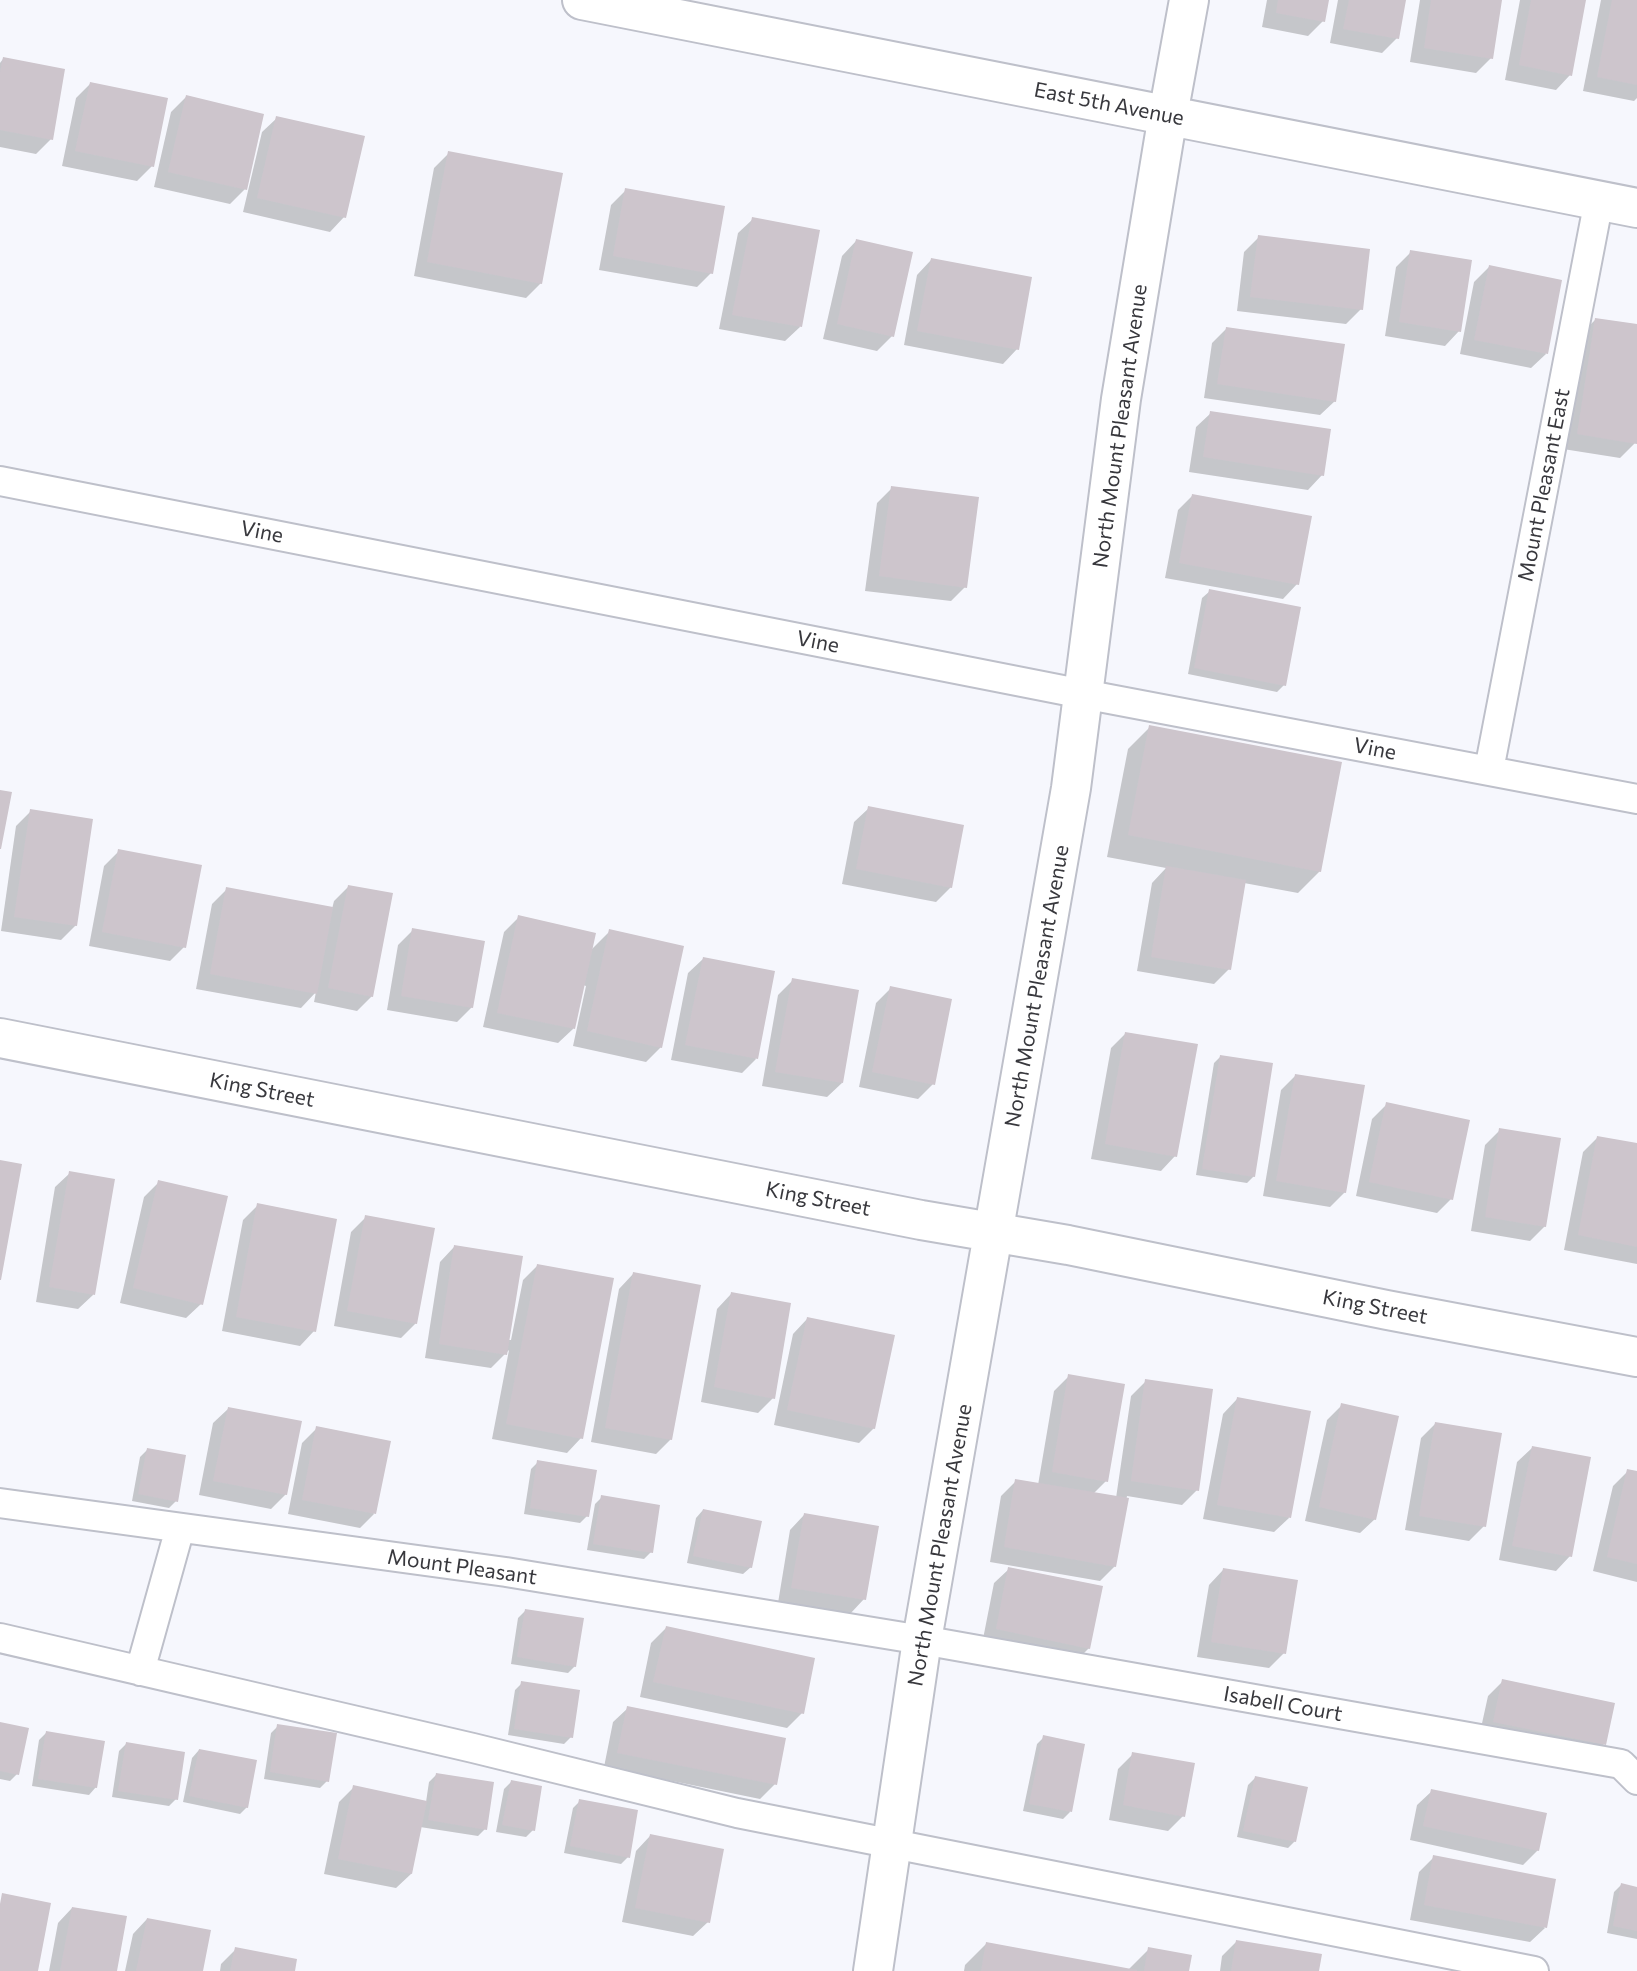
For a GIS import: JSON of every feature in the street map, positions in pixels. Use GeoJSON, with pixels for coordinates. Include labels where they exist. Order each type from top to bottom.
{"type":"FeatureCollection","features":[{"type":"Feature","properties":{"kind":"street","name":"East 5th Avenue"},"geometry":{"type":"LineString","coordinates":[[582,0],[1637,208]]}},
{"type":"Feature","properties":{"kind":"street","name":"North Mount Pleasant Avenue"},"geometry":{"type":"LineString","coordinates":[[873,1971],[922,1640],[1071,788],[1121,399],[1189,0]]}},
{"type":"Feature","properties":{"kind":"street","name":"King Street"},"geometry":{"type":"LineString","coordinates":[[0,1038],[1637,1357]]}},
{"type":"Feature","properties":{"kind":"lane","name":"Mount Pleasant East"},"geometry":{"type":"LineString","coordinates":[[1489,770],[1599,200]]}},
{"type":"Feature","properties":{"kind":"lane","name":"Vine"},"geometry":{"type":"LineString","coordinates":[[0,481],[1083,694],[1637,799]]}},
{"type":"Feature","properties":{"kind":"lane","name":"Mount Pleasant"},"geometry":{"type":"LineString","coordinates":[[0,1503],[506,1572],[922,1640]]}},
{"type":"Feature","properties":{"kind":"lane"},"geometry":{"type":"LineString","coordinates":[[140,1671],[180,1528]]}},
{"type":"Feature","properties":{"kind":"lane"},"geometry":{"type":"LineString","coordinates":[[0,1639],[486,1751],[737,1813],[1534,1971]]}},
{"type":"Feature","properties":{"kind":"lane","name":"Isabell Court"},"geometry":{"type":"LineString","coordinates":[[922,1640],[1621,1764],[1637,1780]]}},
{"type":"Feature","properties":{"kind":"building"},"geometry":{"type":"Polygon","coordinates":[[[1278,0],[1329,0],[1325,22],[1276,13],[1278,0]]]}},
{"type":"Feature","properties":{"kind":"building"},"geometry":{"type":"Polygon","coordinates":[[[1349,0],[1406,0],[1399,39],[1343,29],[1349,0]]]}},
{"type":"Feature","properties":{"kind":"building"},"geometry":{"type":"Polygon","coordinates":[[[1431,0],[1502,0],[1493,59],[1424,48],[1431,0]]]}},
{"type":"Feature","properties":{"kind":"building"},"geometry":{"type":"Polygon","coordinates":[[[1531,0],[1586,0],[1572,76],[1519,65],[1531,0]]]}},
{"type":"Feature","properties":{"kind":"building"},"geometry":{"type":"Polygon","coordinates":[[[1612,0],[1637,0],[1637,85],[1597,77],[1612,0]]]}},
{"type":"Feature","properties":{"kind":"building"},"geometry":{"type":"Polygon","coordinates":[[[3,57],[65,69],[53,140],[0,130],[0,72],[3,57]]]}},
{"type":"Feature","properties":{"kind":"building"},"geometry":{"type":"Polygon","coordinates":[[[90,82],[168,98],[154,167],[75,151],[90,82]]]}},
{"type":"Feature","properties":{"kind":"building"},"geometry":{"type":"Polygon","coordinates":[[[186,95],[264,114],[247,190],[168,172],[186,95]]]}},
{"type":"Feature","properties":{"kind":"building"},"geometry":{"type":"Polygon","coordinates":[[[276,116],[365,136],[346,218],[257,198],[276,116]]]}},
{"type":"Feature","properties":{"kind":"building"},"geometry":{"type":"Polygon","coordinates":[[[448,151],[563,173],[542,284],[427,262],[448,151]]]}},
{"type":"Feature","properties":{"kind":"building"},"geometry":{"type":"Polygon","coordinates":[[[625,188],[725,206],[713,274],[613,256],[625,188]]]}},
{"type":"Feature","properties":{"kind":"building"},"geometry":{"type":"Polygon","coordinates":[[[752,217],[820,230],[802,327],[732,315],[752,217]]]}},
{"type":"Feature","properties":{"kind":"building"},"geometry":{"type":"Polygon","coordinates":[[[1258,235],[1370,249],[1363,310],[1250,297],[1258,235]]]}},
{"type":"Feature","properties":{"kind":"building"},"geometry":{"type":"Polygon","coordinates":[[[856,239],[913,252],[894,337],[837,324],[856,239]]]}},
{"type":"Feature","properties":{"kind":"building"},"geometry":{"type":"Polygon","coordinates":[[[1410,250],[1472,260],[1461,332],[1399,322],[1410,250]]]}},
{"type":"Feature","properties":{"kind":"building"},"geometry":{"type":"Polygon","coordinates":[[[931,258],[1032,277],[1019,350],[917,331],[931,258]]]}},
{"type":"Feature","properties":{"kind":"building"},"geometry":{"type":"Polygon","coordinates":[[[1489,265],[1562,280],[1548,354],[1474,340],[1489,265]]]}},
{"type":"Feature","properties":{"kind":"building"},"geometry":{"type":"Polygon","coordinates":[[[1595,318],[1637,324],[1637,444],[1577,434],[1595,318]]]}},
{"type":"Feature","properties":{"kind":"building"},"geometry":{"type":"Polygon","coordinates":[[[1226,327],[1345,344],[1336,402],[1217,384],[1226,327]]]}},
{"type":"Feature","properties":{"kind":"building"},"geometry":{"type":"Polygon","coordinates":[[[1210,411],[1331,429],[1324,476],[1203,457],[1210,411]]]}},
{"type":"Feature","properties":{"kind":"building"},"geometry":{"type":"Polygon","coordinates":[[[891,486],[979,497],[967,588],[879,576],[891,486]]]}},
{"type":"Feature","properties":{"kind":"building"},"geometry":{"type":"Polygon","coordinates":[[[1192,494],[1312,516],[1299,585],[1179,563],[1192,494]]]}},
{"type":"Feature","properties":{"kind":"building"},"geometry":{"type":"Polygon","coordinates":[[[1209,589],[1301,607],[1286,686],[1194,668],[1209,589]]]}},
{"type":"Feature","properties":{"kind":"building"},"geometry":{"type":"Polygon","coordinates":[[[1149,725],[1342,762],[1321,872],[1128,835],[1149,725]]]}},
{"type":"Feature","properties":{"kind":"building"},"geometry":{"type":"Polygon","coordinates":[[[0,790],[12,792],[1,849],[0,849],[0,790]]]}},
{"type":"Feature","properties":{"kind":"building"},"geometry":{"type":"Polygon","coordinates":[[[868,806],[964,825],[952,888],[856,869],[868,806]]]}},
{"type":"Feature","properties":{"kind":"building"},"geometry":{"type":"Polygon","coordinates":[[[30,809],[93,819],[77,926],[14,917],[30,809]]]}},
{"type":"Feature","properties":{"kind":"building"},"geometry":{"type":"Polygon","coordinates":[[[118,849],[202,865],[186,948],[102,932],[118,849]]]}},
{"type":"Feature","properties":{"kind":"building"},"geometry":{"type":"Polygon","coordinates":[[[1166,866],[1246,880],[1231,970],[1151,957],[1166,866]]]}},
{"type":"Feature","properties":{"kind":"building"},"geometry":{"type":"Polygon","coordinates":[[[348,885],[393,893],[373,997],[328,988],[348,885]]]}},
{"type":"Feature","properties":{"kind":"building"},"geometry":{"type":"Polygon","coordinates":[[[226,887],[333,907],[317,994],[210,974],[226,887]]]}},
{"type":"Feature","properties":{"kind":"building"},"geometry":{"type":"Polygon","coordinates":[[[518,915],[596,933],[575,1029],[497,1013],[518,915]]]}},
{"type":"Feature","properties":{"kind":"building"},"geometry":{"type":"Polygon","coordinates":[[[412,928],[485,941],[473,1008],[401,996],[412,928]]]}},
{"type":"Feature","properties":{"kind":"building"},"geometry":{"type":"Polygon","coordinates":[[[609,929],[684,946],[662,1048],[587,1031],[609,929]]]}},
{"type":"Feature","properties":{"kind":"building"},"geometry":{"type":"Polygon","coordinates":[[[703,957],[775,971],[758,1059],[685,1045],[703,957]]]}},
{"type":"Feature","properties":{"kind":"building"},"geometry":{"type":"Polygon","coordinates":[[[792,978],[859,990],[843,1083],[775,1072],[792,978]]]}},
{"type":"Feature","properties":{"kind":"building"},"geometry":{"type":"Polygon","coordinates":[[[890,986],[952,999],[935,1085],[872,1072],[890,986]]]}},
{"type":"Feature","properties":{"kind":"building"},"geometry":{"type":"Polygon","coordinates":[[[1125,1032],[1198,1044],[1177,1157],[1105,1144],[1125,1032]]]}},
{"type":"Feature","properties":{"kind":"building"},"geometry":{"type":"Polygon","coordinates":[[[1220,1055],[1273,1063],[1255,1177],[1202,1169],[1220,1055]]]}},
{"type":"Feature","properties":{"kind":"building"},"geometry":{"type":"Polygon","coordinates":[[[1295,1074],[1365,1085],[1346,1193],[1276,1181],[1295,1074]]]}},
{"type":"Feature","properties":{"kind":"building"},"geometry":{"type":"Polygon","coordinates":[[[1386,1102],[1470,1120],[1453,1200],[1369,1182],[1386,1102]]]}},
{"type":"Feature","properties":{"kind":"building"},"geometry":{"type":"Polygon","coordinates":[[[1499,1128],[1561,1138],[1546,1227],[1485,1217],[1499,1128]]]}},
{"type":"Feature","properties":{"kind":"building"},"geometry":{"type":"Polygon","coordinates":[[[1597,1136],[1637,1143],[1637,1247],[1578,1235],[1597,1136]]]}},
{"type":"Feature","properties":{"kind":"building"},"geometry":{"type":"Polygon","coordinates":[[[0,1160],[22,1164],[1,1280],[0,1280],[0,1160]]]}},
{"type":"Feature","properties":{"kind":"building"},"geometry":{"type":"Polygon","coordinates":[[[69,1171],[115,1179],[95,1295],[49,1287],[69,1171]]]}},
{"type":"Feature","properties":{"kind":"building"},"geometry":{"type":"Polygon","coordinates":[[[158,1180],[228,1196],[203,1305],[133,1288],[158,1180]]]}},
{"type":"Feature","properties":{"kind":"building"},"geometry":{"type":"Polygon","coordinates":[[[257,1203],[337,1219],[316,1332],[236,1317],[257,1203]]]}},
{"type":"Feature","properties":{"kind":"building"},"geometry":{"type":"Polygon","coordinates":[[[365,1215],[435,1228],[417,1324],[347,1311],[365,1215]]]}},
{"type":"Feature","properties":{"kind":"building"},"geometry":{"type":"Polygon","coordinates":[[[454,1245],[523,1256],[507,1355],[439,1344],[454,1245]]]}},
{"type":"Feature","properties":{"kind":"building"},"geometry":{"type":"Polygon","coordinates":[[[537,1264],[614,1278],[583,1439],[506,1424],[537,1264]]]}},
{"type":"Feature","properties":{"kind":"building"},"geometry":{"type":"Polygon","coordinates":[[[633,1272],[701,1285],[672,1440],[605,1428],[633,1272]]]}},
{"type":"Feature","properties":{"kind":"building"},"geometry":{"type":"Polygon","coordinates":[[[731,1292],[791,1303],[775,1399],[714,1387],[731,1292]]]}},
{"type":"Feature","properties":{"kind":"building"},"geometry":{"type":"Polygon","coordinates":[[[807,1317],[895,1335],[875,1429],[787,1410],[807,1317]]]}},
{"type":"Feature","properties":{"kind":"building"},"geometry":{"type":"Polygon","coordinates":[[[1068,1374],[1125,1384],[1108,1482],[1052,1472],[1068,1374]]]}},
{"type":"Feature","properties":{"kind":"building"},"geometry":{"type":"Polygon","coordinates":[[[1145,1379],[1213,1389],[1199,1491],[1131,1481],[1145,1379]]]}},
{"type":"Feature","properties":{"kind":"building"},"geometry":{"type":"Polygon","coordinates":[[[1237,1397],[1311,1411],[1291,1518],[1217,1505],[1237,1397]]]}},
{"type":"Feature","properties":{"kind":"building"},"geometry":{"type":"Polygon","coordinates":[[[1341,1403],[1399,1416],[1376,1520],[1319,1507],[1341,1403]]]}},
{"type":"Feature","properties":{"kind":"building"},"geometry":{"type":"Polygon","coordinates":[[[228,1407],[302,1421],[287,1495],[213,1481],[228,1407]]]}},
{"type":"Feature","properties":{"kind":"building"},"geometry":{"type":"Polygon","coordinates":[[[1435,1422],[1502,1433],[1486,1527],[1419,1516],[1435,1422]]]}},
{"type":"Feature","properties":{"kind":"building"},"geometry":{"type":"Polygon","coordinates":[[[316,1426],[391,1441],[376,1514],[302,1500],[316,1426]]]}},
{"type":"Feature","properties":{"kind":"building"},"geometry":{"type":"Polygon","coordinates":[[[1532,1446],[1591,1457],[1572,1557],[1512,1546],[1532,1446]]]}},
{"type":"Feature","properties":{"kind":"building"},"geometry":{"type":"Polygon","coordinates":[[[147,1448],[186,1455],[178,1502],[138,1494],[147,1448]]]}},
{"type":"Feature","properties":{"kind":"building"},"geometry":{"type":"Polygon","coordinates":[[[537,1460],[597,1470],[589,1517],[530,1508],[537,1460]]]}},
{"type":"Feature","properties":{"kind":"building"},"geometry":{"type":"Polygon","coordinates":[[[1627,1469],[1637,1471],[1637,1564],[1607,1557],[1627,1469]]]}},
{"type":"Feature","properties":{"kind":"building"},"geometry":{"type":"Polygon","coordinates":[[[1015,1479],[1129,1498],[1116,1567],[1004,1547],[1015,1479]]]}},
{"type":"Feature","properties":{"kind":"building"},"geometry":{"type":"Polygon","coordinates":[[[601,1495],[660,1505],[653,1553],[593,1544],[601,1495]]]}},
{"type":"Feature","properties":{"kind":"building"},"geometry":{"type":"Polygon","coordinates":[[[703,1509],[762,1521],[752,1568],[693,1556],[703,1509]]]}},
{"type":"Feature","properties":{"kind":"building"},"geometry":{"type":"Polygon","coordinates":[[[804,1513],[879,1526],[866,1600],[791,1588],[804,1513]]]}},
{"type":"Feature","properties":{"kind":"building"},"geometry":{"type":"Polygon","coordinates":[[[1008,1567],[1103,1586],[1090,1649],[996,1629],[1008,1567]]]}},
{"type":"Feature","properties":{"kind":"building"},"geometry":{"type":"Polygon","coordinates":[[[1223,1568],[1298,1580],[1286,1654],[1211,1642],[1223,1568]]]}},
{"type":"Feature","properties":{"kind":"building"},"geometry":{"type":"Polygon","coordinates":[[[525,1609],[584,1618],[576,1667],[517,1657],[525,1609]]]}},
{"type":"Feature","properties":{"kind":"building"},"geometry":{"type":"Polygon","coordinates":[[[666,1626],[815,1658],[804,1714],[653,1682],[666,1626]]]}},
{"type":"Feature","properties":{"kind":"building"},"geometry":{"type":"Polygon","coordinates":[[[1502,1679],[1615,1703],[1606,1745],[1493,1722],[1502,1679]]]}},
{"type":"Feature","properties":{"kind":"building"},"geometry":{"type":"Polygon","coordinates":[[[521,1681],[580,1690],[573,1738],[514,1729],[521,1681]]]}},
{"type":"Feature","properties":{"kind":"building"},"geometry":{"type":"Polygon","coordinates":[[[627,1706],[786,1738],[777,1785],[617,1753],[627,1706]]]}},
{"type":"Feature","properties":{"kind":"building"},"geometry":{"type":"Polygon","coordinates":[[[0,1722],[29,1728],[19,1775],[0,1771],[0,1722]]]}},
{"type":"Feature","properties":{"kind":"building"},"geometry":{"type":"Polygon","coordinates":[[[277,1724],[337,1733],[329,1782],[270,1772],[277,1724]]]}},
{"type":"Feature","properties":{"kind":"building"},"geometry":{"type":"Polygon","coordinates":[[[46,1731],[105,1741],[97,1788],[38,1779],[46,1731]]]}},
{"type":"Feature","properties":{"kind":"building"},"geometry":{"type":"Polygon","coordinates":[[[1043,1735],[1085,1744],[1072,1812],[1029,1804],[1043,1735]]]}},
{"type":"Feature","properties":{"kind":"building"},"geometry":{"type":"Polygon","coordinates":[[[126,1742],[185,1752],[178,1800],[118,1791],[126,1742]]]}},
{"type":"Feature","properties":{"kind":"building"},"geometry":{"type":"Polygon","coordinates":[[[199,1749],[257,1760],[248,1808],[189,1796],[199,1749]]]}},
{"type":"Feature","properties":{"kind":"building"},"geometry":{"type":"Polygon","coordinates":[[[1132,1752],[1195,1763],[1185,1817],[1123,1805],[1132,1752]]]}},
{"type":"Feature","properties":{"kind":"building"},"geometry":{"type":"Polygon","coordinates":[[[436,1773],[494,1782],[487,1830],[428,1820],[436,1773]]]}},
{"type":"Feature","properties":{"kind":"building"},"geometry":{"type":"Polygon","coordinates":[[[1255,1776],[1308,1787],[1296,1842],[1243,1831],[1255,1776]]]}},
{"type":"Feature","properties":{"kind":"building"},"geometry":{"type":"Polygon","coordinates":[[[511,1780],[542,1786],[535,1831],[502,1825],[511,1780]]]}},
{"type":"Feature","properties":{"kind":"building"},"geometry":{"type":"Polygon","coordinates":[[[353,1785],[427,1801],[412,1874],[338,1859],[353,1785]]]}},
{"type":"Feature","properties":{"kind":"building"},"geometry":{"type":"Polygon","coordinates":[[[1431,1789],[1547,1813],[1539,1851],[1423,1826],[1431,1789]]]}},
{"type":"Feature","properties":{"kind":"building"},"geometry":{"type":"Polygon","coordinates":[[[579,1799],[638,1810],[630,1858],[570,1846],[579,1799]]]}},
{"type":"Feature","properties":{"kind":"building"},"geometry":{"type":"Polygon","coordinates":[[[650,1834],[724,1849],[710,1923],[635,1908],[650,1834]]]}},
{"type":"Feature","properties":{"kind":"building"},"geometry":{"type":"Polygon","coordinates":[[[1433,1855],[1556,1879],[1547,1928],[1424,1905],[1433,1855]]]}},
{"type":"Feature","properties":{"kind":"building"},"geometry":{"type":"Polygon","coordinates":[[[1621,1883],[1637,1887],[1637,1931],[1613,1926],[1621,1883]]]}},
{"type":"Feature","properties":{"kind":"building"},"geometry":{"type":"Polygon","coordinates":[[[2,1893],[51,1903],[38,1971],[0,1971],[2,1893]]]}},
{"type":"Feature","properties":{"kind":"building"},"geometry":{"type":"Polygon","coordinates":[[[72,1907],[127,1916],[117,1971],[60,1971],[72,1907]]]}},
{"type":"Feature","properties":{"kind":"building"},"geometry":{"type":"Polygon","coordinates":[[[147,1918],[211,1930],[203,1971],[136,1971],[147,1918]]]}},
{"type":"Feature","properties":{"kind":"building"},"geometry":{"type":"Polygon","coordinates":[[[1236,1940],[1322,1954],[1319,1971],[1231,1971],[1236,1940]]]}},
{"type":"Feature","properties":{"kind":"building"},"geometry":{"type":"Polygon","coordinates":[[[986,1942],[1137,1970],[1137,1971],[981,1971],[986,1942]]]}},
{"type":"Feature","properties":{"kind":"building"},"geometry":{"type":"Polygon","coordinates":[[[235,1947],[297,1959],[295,1971],[230,1971],[235,1947]]]}},
{"type":"Feature","properties":{"kind":"building"},"geometry":{"type":"Polygon","coordinates":[[[1148,1947],[1192,1955],[1189,1971],[1144,1971],[1148,1947]]]}}]}
